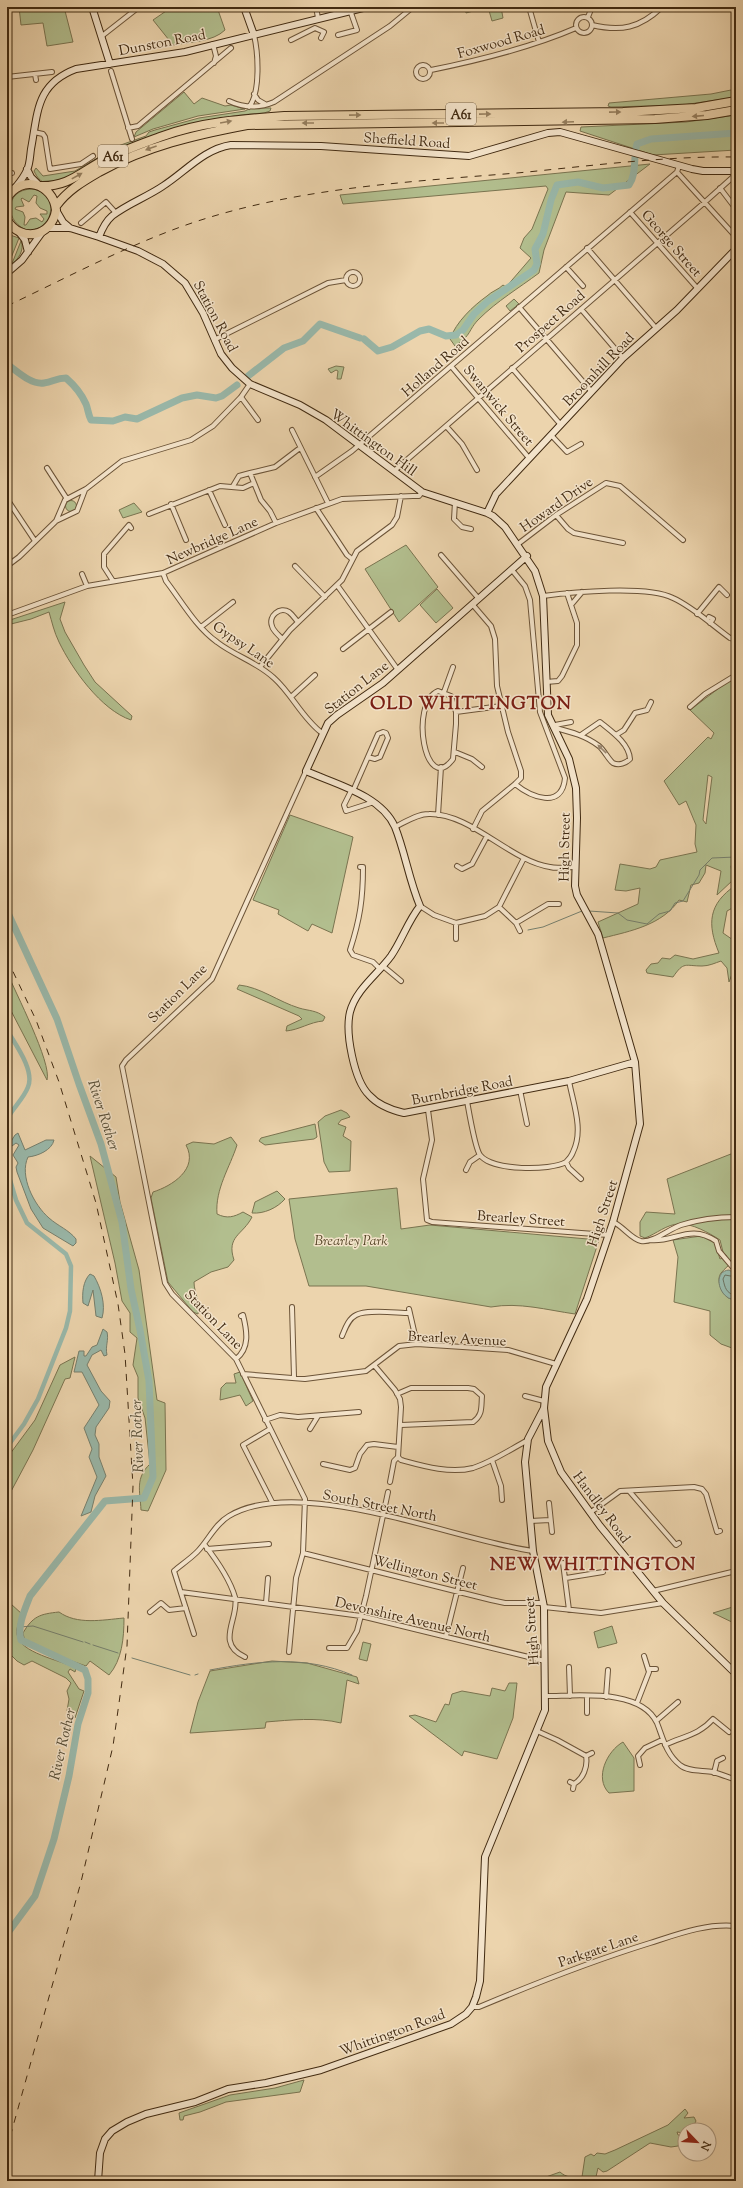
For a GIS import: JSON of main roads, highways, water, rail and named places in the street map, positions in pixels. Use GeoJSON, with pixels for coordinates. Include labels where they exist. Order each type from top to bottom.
{"type":"FeatureCollection","features":[{"type":"Feature","properties":{"kind":"highway","name":"A61"},"geometry":{"type":"LineString","coordinates":[[40,185],[62,185],[104,160],[161,137],[187,129],[241,119],[285,116],[657,111],[696,108],[736,101]]}},
{"type":"Feature","properties":{"kind":"highway","name":"A61"},"geometry":{"type":"LineString","coordinates":[[56,208],[67,192],[129,156],[188,136],[247,125],[655,120],[707,115],[736,110]]}},
{"type":"Feature","properties":{"kind":"highway"},"geometry":{"type":"LineString","coordinates":[[7,230],[34,234],[46,229],[53,220],[56,208],[50,193],[40,185],[28,183],[10,193]]}},
{"type":"Feature","properties":{"kind":"highway"},"geometry":{"type":"LineString","coordinates":[[7,220],[18,231]]}},
{"type":"Feature","properties":{"kind":"main road"},"geometry":{"type":"LineString","coordinates":[[92,7],[110,64]]}},
{"type":"Feature","properties":{"kind":"main road"},"geometry":{"type":"LineString","coordinates":[[244,7],[254,35]]}},
{"type":"Feature","properties":{"kind":"main road","name":"Dunston Road"},"geometry":{"type":"LineString","coordinates":[[10,193],[28,169],[41,101],[49,84],[65,73],[76,69],[184,52],[316,18],[367,7]]}},
{"type":"Feature","properties":{"kind":"main road","name":"Sheffield Road"},"geometry":{"type":"LineString","coordinates":[[100,237],[103,226],[116,214],[163,187],[207,153],[222,146],[321,146],[469,156],[548,133],[571,133],[678,169],[703,172],[736,171]]}},
{"type":"Feature","properties":{"kind":"main road"},"geometry":{"type":"LineString","coordinates":[[28,169],[31,177],[40,185]]}},
{"type":"Feature","properties":{"kind":"main road"},"geometry":{"type":"LineString","coordinates":[[56,208],[63,222],[70,228]]}},
{"type":"Feature","properties":{"kind":"main road","name":"Station Road"},"geometry":{"type":"LineString","coordinates":[[46,229],[70,228],[138,251],[163,264],[179,277],[196,300],[224,358],[250,384]]}},
{"type":"Feature","properties":{"kind":"main road"},"geometry":{"type":"LineString","coordinates":[[7,273],[22,260],[46,229]]}},
{"type":"Feature","properties":{"kind":"main road"},"geometry":{"type":"LineString","coordinates":[[18,231],[25,240],[28,252]]}},
{"type":"Feature","properties":{"kind":"main road","name":"Broomhill Road"},"geometry":{"type":"LineString","coordinates":[[487,513],[496,494],[591,391],[623,358],[698,289],[736,249]]}},
{"type":"Feature","properties":{"kind":"main road","name":"Whittington Hill"},"geometry":{"type":"LineString","coordinates":[[250,384],[309,410],[360,445],[422,492],[487,513]]}},
{"type":"Feature","properties":{"kind":"main road","name":"High Street"},"geometry":{"type":"LineString","coordinates":[[472,2008],[480,1981],[485,1857],[545,1710],[546,1696],[543,1605],[532,1551],[524,1462],[528,1439],[544,1408],[546,1387],[578,1321],[613,1222],[640,1124],[635,1062],[598,934],[577,895],[574,867],[577,818],[576,788],[571,765],[555,727],[548,715],[545,682],[543,596],[540,582],[527,556],[518,544],[500,522],[487,513]]}},
{"type":"Feature","properties":{"kind":"main road","name":"Station Lane"},"geometry":{"type":"LineString","coordinates":[[420,906],[413,890],[394,827],[388,817],[374,802],[306,771],[322,732],[337,715],[366,696],[398,670],[527,556]]}},
{"type":"Feature","properties":{"kind":"main road","name":"Burnbridge Road"},"geometry":{"type":"LineString","coordinates":[[420,906],[410,919],[400,942],[382,967],[357,997],[350,1011],[348,1025],[350,1040],[360,1084],[369,1096],[388,1109],[404,1113],[428,1110],[569,1081],[635,1062]]}},
{"type":"Feature","properties":{"kind":"main road","name":"Handley Road"},"geometry":{"type":"LineString","coordinates":[[544,1408],[551,1451],[561,1472],[600,1526],[653,1591],[736,1674]]}},
{"type":"Feature","properties":{"kind":"main road","name":"Whittington Road"},"geometry":{"type":"LineString","coordinates":[[98,2181],[100,2153],[105,2139],[112,2131],[127,2122],[146,2114],[195,2102],[228,2089],[314,2072],[359,2058],[451,2024],[472,2008]]}},
{"type":"Feature","properties":{"kind":"water"},"geometry":{"type":"Polygon","coordinates":[[[18,1133],[25,1150],[46,1140],[54,1140],[53,1144],[48,1150],[28,1157],[25,1173],[33,1198],[38,1206],[52,1221],[76,1239],[76,1243],[73,1246],[43,1228],[31,1209],[17,1172],[16,1167],[18,1163],[13,1155],[19,1145],[16,1143],[12,1146],[10,1143],[18,1133]]]}},
{"type":"Feature","properties":{"kind":"water"},"geometry":{"type":"Polygon","coordinates":[[[729,1270],[736,1274],[736,1300],[727,1297],[721,1290],[720,1286],[719,1281],[721,1274],[724,1271],[729,1270]]]}},
{"type":"Feature","properties":{"kind":"water"},"geometry":{"type":"Polygon","coordinates":[[[90,1274],[94,1276],[101,1291],[103,1302],[102,1318],[96,1316],[93,1290],[88,1306],[83,1303],[84,1287],[90,1274]]]}},
{"type":"Feature","properties":{"kind":"water"},"geometry":{"type":"Polygon","coordinates":[[[103,1329],[107,1332],[107,1355],[104,1356],[101,1350],[92,1355],[87,1365],[101,1391],[110,1401],[109,1408],[96,1427],[95,1435],[99,1444],[99,1457],[106,1476],[95,1496],[91,1512],[81,1516],[97,1477],[89,1457],[92,1449],[84,1428],[99,1405],[82,1372],[74,1372],[79,1351],[84,1351],[84,1356],[86,1356],[92,1347],[97,1345],[103,1329]]]}},
{"type":"Feature","properties":{"kind":"waterway"},"geometry":{"type":"LineString","coordinates":[[364,339],[378,351],[392,347],[420,331],[429,329],[446,336],[456,335],[463,330],[474,314],[488,301],[534,270],[537,264],[535,249],[543,234],[551,200],[557,185],[578,182],[603,188],[629,185],[634,171],[637,144],[651,139],[736,133]]}},
{"type":"Feature","properties":{"kind":"waterway"},"geometry":{"type":"LineString","coordinates":[[248,376],[284,348],[303,341],[320,324],[360,338]]}},
{"type":"Feature","properties":{"kind":"waterway"},"geometry":{"type":"LineString","coordinates":[[7,364],[24,377],[34,382],[39,383],[66,378],[82,397],[91,420],[113,421],[125,417],[137,419],[182,398],[197,395],[216,398],[222,396],[237,385]]}},
{"type":"Feature","properties":{"kind":"waterway"},"geometry":{"type":"LineString","coordinates":[[589,911],[618,913],[627,920],[647,924],[659,914],[670,911],[675,903],[683,901],[699,875],[700,870],[712,858],[736,857]]}},
{"type":"Feature","properties":{"kind":"waterway","name":"River Rother"},"geometry":{"type":"LineString","coordinates":[[7,911],[57,1019],[101,1144],[122,1222],[131,1289],[149,1381],[153,1477],[144,1498],[105,1501],[30,1596],[24,1612],[20,1629],[21,1640],[85,1670],[88,1679],[88,1693],[78,1724],[69,1776],[54,1839],[35,1896],[7,1934]]}},
{"type":"Feature","properties":{"kind":"waterway"},"geometry":{"type":"LineString","coordinates":[[528,930],[543,927],[582,911]]}},
{"type":"Feature","properties":{"kind":"waterway"},"geometry":{"type":"LineString","coordinates":[[7,1030],[23,1057],[29,1073],[28,1087],[7,1119]]}},
{"type":"Feature","properties":{"kind":"waterway"},"geometry":{"type":"LineString","coordinates":[[7,1170],[16,1200],[27,1223],[66,1254],[71,1266],[70,1311],[66,1328],[38,1399],[24,1424],[7,1447]]}},
{"type":"Feature","properties":{"kind":"waterway"},"geometry":{"type":"LineString","coordinates":[[20,1627],[33,1626],[83,1642]]}},
{"type":"Feature","properties":{"kind":"waterway"},"geometry":{"type":"LineString","coordinates":[[85,1642],[90,1644]]}},
{"type":"Feature","properties":{"kind":"waterway"},"geometry":{"type":"LineString","coordinates":[[93,1645],[118,1653]]}},
{"type":"Feature","properties":{"kind":"waterway"},"geometry":{"type":"LineString","coordinates":[[132,1658],[190,1675]]}},
{"type":"Feature","properties":{"kind":"waterway"},"geometry":{"type":"LineString","coordinates":[[210,1670],[264,1662],[299,1662],[334,1669],[352,1675]]}},
{"type":"Feature","properties":{"kind":"railway"},"geometry":{"type":"LineString","coordinates":[[7,306],[140,243],[186,225],[267,203],[350,188],[654,160],[736,157]]}},
{"type":"Feature","properties":{"kind":"railway"},"geometry":{"type":"LineString","coordinates":[[7,959],[36,1020],[59,1082],[96,1203],[118,1304],[125,1354],[133,1486],[127,1646],[113,1746],[81,1882],[7,2148]]}},
{"type":"Feature","properties":{"kind":"railway"},"geometry":{"type":"LineString","coordinates":[[7,2163],[8,2155]]}},
{"type":"Feature","properties":{"kind":"district","name":"OLD WHITTINGTON"},"geometry":{"type":"Point","coordinates":[471,703]}},
{"type":"Feature","properties":{"kind":"district","name":"NEW WHITTINGTON"},"geometry":{"type":"Point","coordinates":[593,1564]}},
{"type":"Feature","properties":{"kind":"park label","name":"Brearley Park"},"geometry":{"type":"Point","coordinates":[351,1240]}}]}
